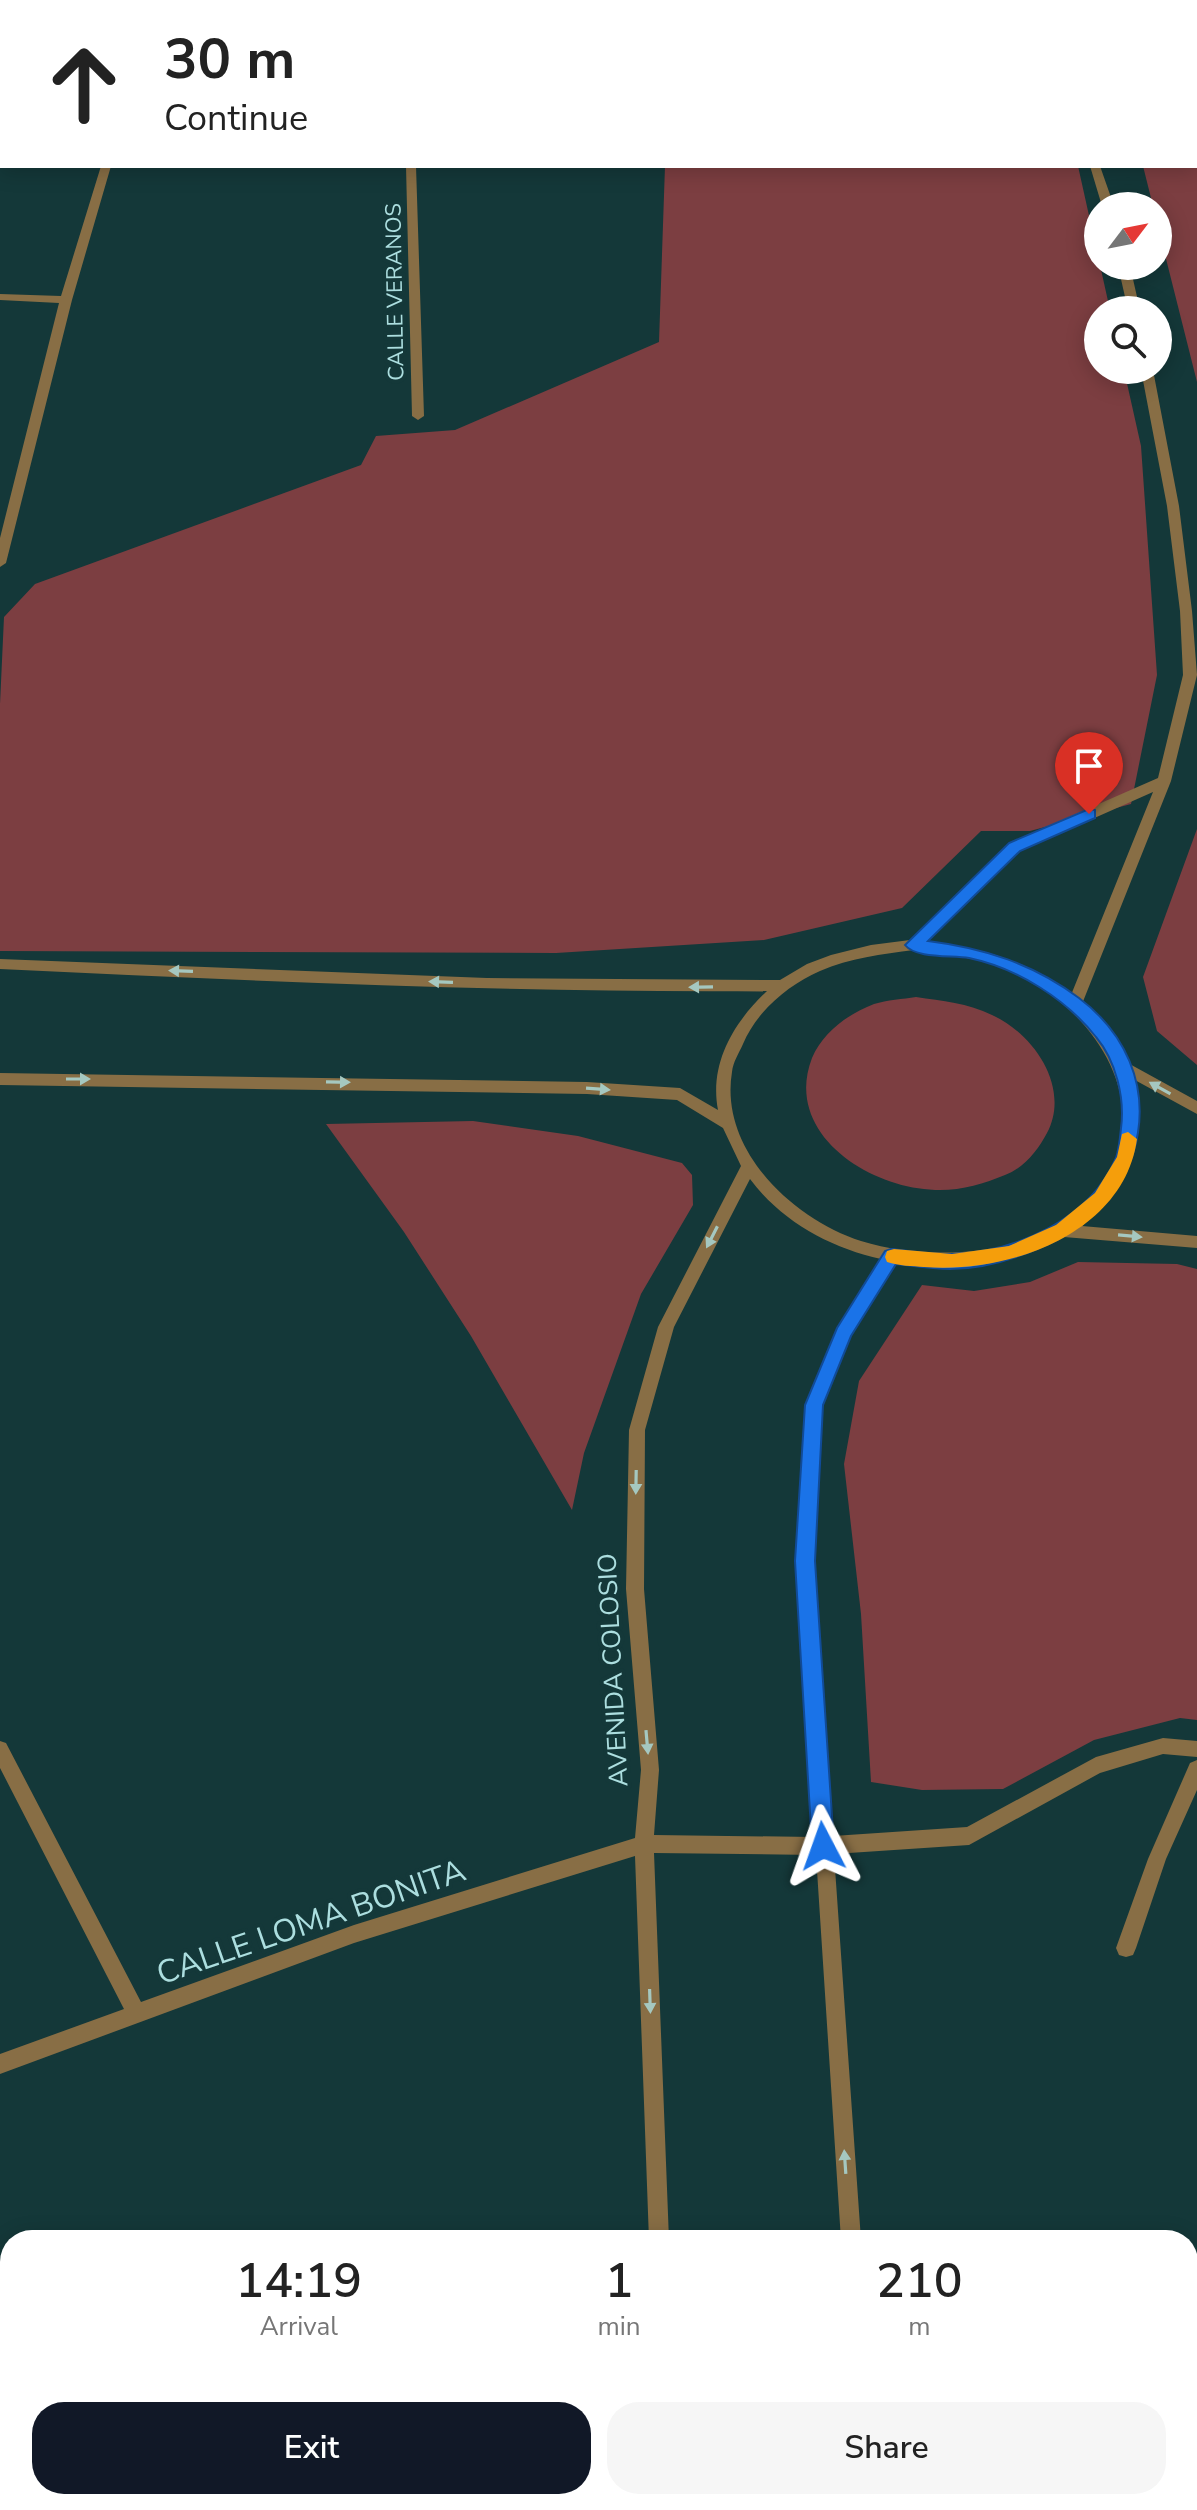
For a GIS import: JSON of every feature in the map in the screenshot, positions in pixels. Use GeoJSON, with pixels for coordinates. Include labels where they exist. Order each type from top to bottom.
{"type":"FeatureCollection","features":[{"type":"Feature","properties":{"kind":"street"},"geometry":{"type":"LineString","coordinates":[[0,563],[66,300],[105,168]]}},
{"type":"Feature","properties":{"kind":"street","name":"CALLE VERANOS"},"geometry":{"type":"LineString","coordinates":[[411,168],[418,416]]}},
{"type":"Feature","properties":{"kind":"street"},"geometry":{"type":"LineString","coordinates":[[1096,168],[1103,192]]}},
{"type":"Feature","properties":{"kind":"street"},"geometry":{"type":"LineString","coordinates":[[0,297],[66,300]]}},
{"type":"Feature","properties":{"kind":"street"},"geometry":{"type":"LineString","coordinates":[[1075,1004],[1164,781],[1190,675],[1186,611],[1173,506],[1150,384]]}},
{"type":"Feature","properties":{"kind":"street"},"geometry":{"type":"LineString","coordinates":[[914,945],[1015,847],[1164,781]]}},
{"type":"Feature","properties":{"kind":"street"},"geometry":{"type":"LineString","coordinates":[[914,945],[973,953],[1028,973],[1075,1004],[1104,1034],[1123,1067],[1132,1112],[1125,1157],[1101,1198],[1063,1231],[1011,1253],[952,1262],[891,1256],[833,1238],[784,1207],[748,1168],[728,1124],[724,1072],[743,1024],[779,985],[819,963],[865,950],[914,945]]}},
{"type":"Feature","properties":{"kind":"street"},"geometry":{"type":"LineString","coordinates":[[0,964],[463,983],[654,988],[779,985]]}},
{"type":"Feature","properties":{"kind":"street"},"geometry":{"type":"LineString","coordinates":[[1123,1067],[1197,1108]]}},
{"type":"Feature","properties":{"kind":"street"},"geometry":{"type":"LineString","coordinates":[[0,1079],[277,1080],[587,1088],[680,1094],[728,1124]]}},
{"type":"Feature","properties":{"kind":"street","name":"AVENIDA COLOSIO"},"geometry":{"type":"LineString","coordinates":[[659,2230],[644,1844],[650,1770],[635,1589],[637,1430],[666,1327],[748,1168]]}},
{"type":"Feature","properties":{"kind":"street"},"geometry":{"type":"LineString","coordinates":[[1063,1231],[1197,1242]]}},
{"type":"Feature","properties":{"kind":"street"},"geometry":{"type":"LineString","coordinates":[[850,2230],[805,1561],[814,1405],[843,1333],[891,1256]]}},
{"type":"Feature","properties":{"kind":"street","name":"CALLE LOMA BONITA"},"geometry":{"type":"LineString","coordinates":[[0,2064],[354,1934],[644,1844],[823,1846],[969,1836],[1096,1766],[1163,1746],[1197,1749]]}},
{"type":"Feature","properties":{"kind":"street"},"geometry":{"type":"LineString","coordinates":[[0,1749],[137,2014]]}},
{"type":"Feature","properties":{"kind":"street"},"geometry":{"type":"LineString","coordinates":[[1126,1948],[1157,1859],[1197,1769]]}},
{"type":"Feature","properties":{"kind":"shaded area"},"geometry":{"type":"Polygon","coordinates":[[[665,168],[1078,168],[1084,193],[1084,280],[1103,280],[1107,296],[1084,296],[1084,384],[1127,384],[1141,446],[1157,675],[1131,804],[1030,831],[981,831],[902,908],[764,940],[556,953],[0,951],[0,704],[4,617],[35,584],[361,465],[376,436],[455,430],[659,342],[665,168]]]}},
{"type":"Feature","properties":{"kind":"shaded area"},"geometry":{"type":"Polygon","coordinates":[[[1144,168],[1197,168],[1197,382],[1171,280],[1172,192],[1150,192],[1144,168]]]}},
{"type":"Feature","properties":{"kind":"shaded area"},"geometry":{"type":"Polygon","coordinates":[[[1197,829],[1197,1065],[1157,1031],[1143,977],[1197,829]]]}},
{"type":"Feature","properties":{"kind":"shaded area"},"geometry":{"type":"Polygon","coordinates":[[[916,997],[964,1005],[992,1015],[1022,1035],[1044,1064],[1054,1098],[1053,1116],[1039,1146],[1030,1158],[1012,1172],[962,1188],[935,1190],[909,1187],[859,1167],[838,1151],[821,1132],[810,1110],[806,1085],[812,1058],[823,1040],[837,1025],[864,1008],[916,997]]]}},
{"type":"Feature","properties":{"kind":"shaded area"},"geometry":{"type":"Polygon","coordinates":[[[473,1121],[578,1136],[682,1163],[692,1175],[693,1205],[641,1294],[584,1453],[572,1510],[471,1336],[404,1232],[326,1124],[473,1121]]]}},
{"type":"Feature","properties":{"kind":"shaded area"},"geometry":{"type":"Polygon","coordinates":[[[1078,1262],[1177,1264],[1197,1269],[1197,1720],[1180,1718],[1094,1740],[1003,1789],[922,1790],[871,1782],[861,1614],[844,1464],[859,1381],[922,1285],[974,1291],[1030,1282],[1078,1262]]]}},
{"type":"Feature","properties":{"kind":"slow traffic"},"geometry":{"type":"LineString","coordinates":[[894,1257],[952,1262],[1011,1253],[1063,1231],[1101,1198],[1125,1157],[1128,1139]]}},
{"type":"Feature","properties":{"kind":"route"},"geometry":{"type":"LineString","coordinates":[[823,1846],[805,1561],[814,1405],[843,1333],[891,1256],[952,1262],[1011,1253],[1063,1231],[1101,1198],[1125,1157],[1132,1112],[1123,1067],[1104,1034],[1075,1004],[1028,973],[973,953],[914,945],[1015,847],[1089,814]]}}]}
